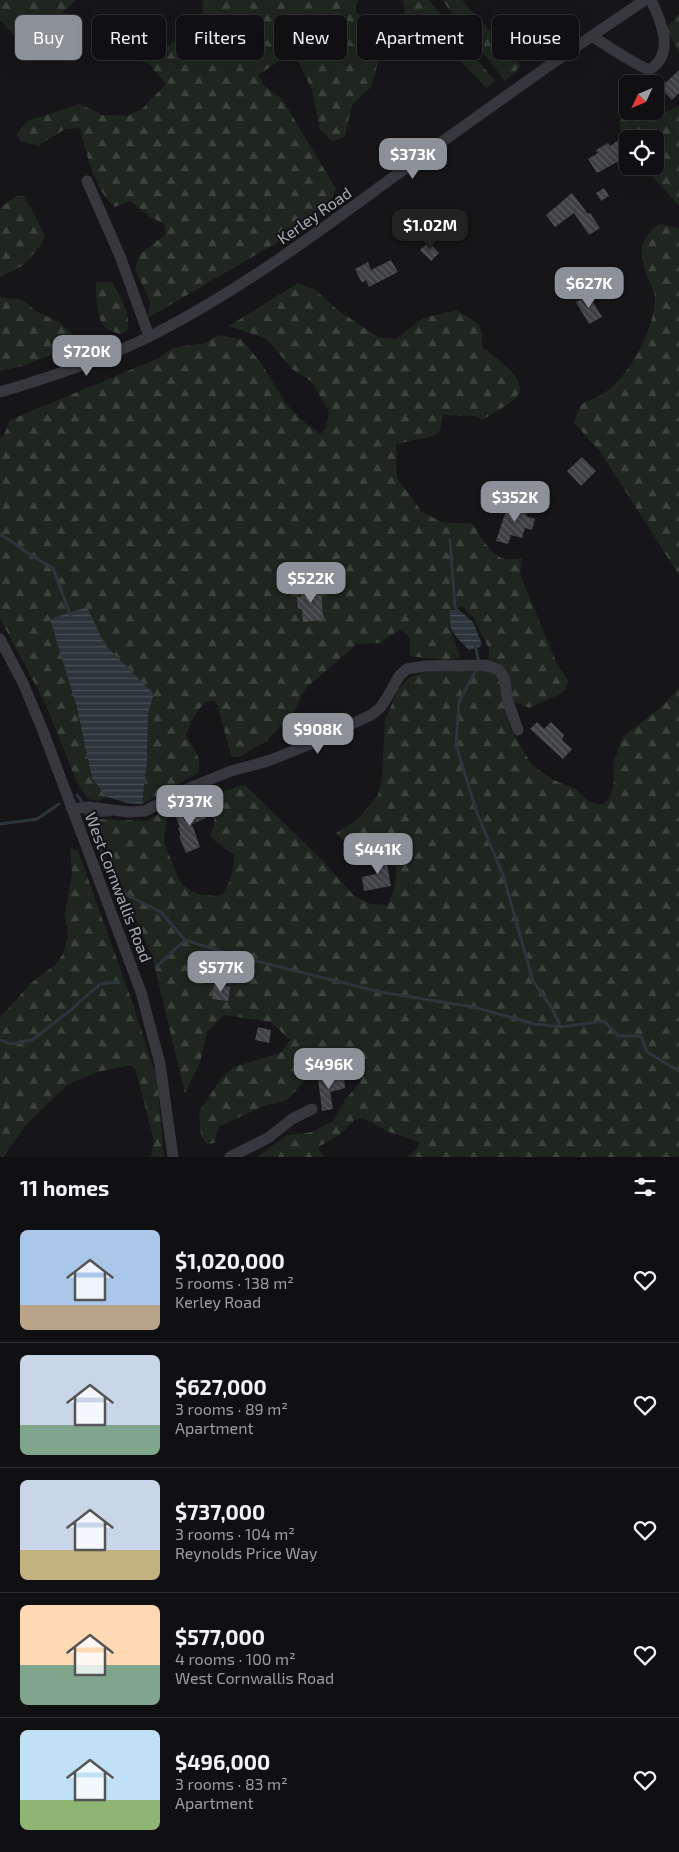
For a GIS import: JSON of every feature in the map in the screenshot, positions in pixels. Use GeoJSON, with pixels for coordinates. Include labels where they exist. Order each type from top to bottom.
{"type":"FeatureCollection","features":[{"type":"Feature","properties":{"kind":"street","name":"Kerley Road"},"geometry":{"type":"LineString","coordinates":[[0,392],[90,362],[149,336],[213,302],[305,242],[510,92],[645,0]]}},
{"type":"Feature","properties":{"kind":"street"},"geometry":{"type":"LineString","coordinates":[[592,36],[615,52],[649,70],[658,62],[665,38],[663,27],[651,0]]}},
{"type":"Feature","properties":{"kind":"street"},"geometry":{"type":"LineString","coordinates":[[87,181],[120,256],[149,336]]}},
{"type":"Feature","properties":{"kind":"street","name":"West Cornwallis Road"},"geometry":{"type":"LineString","coordinates":[[0,639],[23,683],[43,731],[141,992],[160,1064],[173,1157]]}},
{"type":"Feature","properties":{"kind":"street"},"geometry":{"type":"LineString","coordinates":[[72,808],[89,807],[129,812],[145,811],[194,786],[231,771],[268,761],[308,745],[370,715],[380,708],[399,676],[407,669],[426,666],[485,665],[499,670],[505,679],[507,698],[518,730]]}},
{"type":"Feature","properties":{"kind":"street"},"geometry":{"type":"LineString","coordinates":[[230,1157],[268,1138],[292,1119],[312,1109]]}},
{"type":"Feature","properties":{"kind":"green space"},"geometry":{"type":"Polygon","coordinates":[[[0,0],[76,0],[61,15],[15,15],[15,36],[0,20],[0,0]]]}},
{"type":"Feature","properties":{"kind":"green space"},"geometry":{"type":"Polygon","coordinates":[[[203,0],[359,0],[356,4],[356,12],[359,15],[357,15],[357,60],[379,60],[371,87],[352,105],[345,137],[332,141],[320,130],[312,90],[298,61],[290,60],[347,60],[347,15],[274,15],[274,60],[280,60],[258,75],[264,86],[282,99],[336,189],[327,209],[278,242],[148,318],[150,301],[135,269],[140,254],[166,234],[165,225],[149,216],[130,201],[115,207],[108,200],[92,171],[80,128],[65,129],[38,146],[21,141],[17,134],[27,121],[80,104],[102,115],[127,116],[142,109],[166,84],[149,64],[137,60],[166,60],[166,47],[176,39],[176,60],[264,60],[264,15],[202,15],[203,0]]]}},
{"type":"Feature","properties":{"kind":"green space"},"geometry":{"type":"Polygon","coordinates":[[[403,0],[429,0],[441,15],[405,15],[403,0]]]}},
{"type":"Feature","properties":{"kind":"green space"},"geometry":{"type":"Polygon","coordinates":[[[442,0],[462,0],[475,15],[454,15],[442,0]]]}},
{"type":"Feature","properties":{"kind":"green space"},"geometry":{"type":"Polygon","coordinates":[[[679,14],[679,53],[666,28],[679,14]]]}},
{"type":"Feature","properties":{"kind":"green space"},"geometry":{"type":"Polygon","coordinates":[[[482,22],[492,34],[492,60],[516,60],[521,66],[505,81],[482,51],[482,22]]]}},
{"type":"Feature","properties":{"kind":"green space"},"geometry":{"type":"Polygon","coordinates":[[[460,60],[478,60],[495,81],[486,88],[460,60]]]}},
{"type":"Feature","properties":{"kind":"green space"},"geometry":{"type":"Polygon","coordinates":[[[679,106],[679,206],[653,175],[664,175],[664,130],[621,130],[620,124],[620,120],[664,120],[664,112],[679,106]]]}},
{"type":"Feature","properties":{"kind":"green space"},"geometry":{"type":"Polygon","coordinates":[[[16,196],[24,196],[45,235],[42,244],[24,265],[0,277],[0,208],[16,196]]]}},
{"type":"Feature","properties":{"kind":"green space"},"geometry":{"type":"Polygon","coordinates":[[[659,224],[679,228],[679,575],[599,450],[574,423],[583,403],[600,396],[622,377],[635,358],[645,338],[653,315],[655,298],[644,265],[642,249],[647,236],[659,224]]]}},
{"type":"Feature","properties":{"kind":"green space"},"geometry":{"type":"Polygon","coordinates":[[[96,282],[112,282],[127,312],[127,331],[120,334],[108,329],[102,323],[97,305],[96,282]]]}},
{"type":"Feature","properties":{"kind":"green space"},"geometry":{"type":"Polygon","coordinates":[[[298,283],[314,289],[339,311],[378,337],[396,339],[423,318],[457,310],[478,324],[482,332],[482,347],[502,362],[519,383],[520,390],[514,399],[482,420],[475,416],[443,415],[440,430],[434,436],[396,444],[397,478],[422,512],[442,522],[473,524],[496,555],[506,559],[522,558],[520,574],[557,664],[568,680],[566,689],[558,695],[529,708],[504,697],[510,728],[532,765],[552,779],[575,789],[589,801],[604,804],[610,797],[613,788],[613,764],[623,737],[661,707],[679,688],[679,1157],[407,1157],[416,1150],[420,1142],[389,1132],[363,1118],[355,1120],[338,1136],[318,1147],[324,1157],[257,1157],[287,1135],[312,1132],[333,1121],[345,1100],[361,1081],[350,1068],[336,1062],[320,1064],[287,1100],[264,1106],[218,1127],[215,1143],[207,1144],[201,1136],[199,1112],[221,1078],[234,1067],[280,1053],[290,1040],[271,1022],[224,1015],[207,1032],[200,1063],[185,1093],[152,956],[105,847],[98,828],[98,819],[146,821],[161,813],[167,817],[164,842],[180,882],[192,892],[215,896],[223,894],[228,885],[233,870],[234,855],[210,835],[214,820],[213,811],[207,796],[245,785],[324,862],[354,896],[371,904],[387,905],[396,877],[394,857],[390,850],[385,844],[378,841],[361,838],[342,840],[336,833],[357,820],[378,795],[382,778],[385,721],[398,689],[410,677],[426,672],[488,669],[489,649],[473,617],[462,606],[450,610],[449,624],[460,658],[444,660],[410,656],[410,640],[406,634],[399,630],[380,643],[357,644],[305,689],[294,711],[267,741],[239,757],[231,756],[218,706],[213,700],[207,702],[199,709],[186,735],[198,758],[198,773],[142,804],[147,762],[148,714],[154,694],[105,645],[87,608],[76,704],[92,778],[107,797],[98,801],[88,799],[77,782],[45,703],[0,618],[0,438],[4,435],[10,420],[159,358],[172,348],[205,343],[218,335],[241,339],[261,363],[287,405],[306,424],[320,433],[326,428],[329,412],[312,382],[292,369],[267,339],[229,326],[298,283]]]}},
{"type":"Feature","properties":{"kind":"green space"},"geometry":{"type":"Polygon","coordinates":[[[0,297],[23,300],[36,311],[60,323],[72,334],[72,343],[67,349],[22,366],[0,371],[0,297]]]}},
{"type":"Feature","properties":{"kind":"green space"},"geometry":{"type":"Polygon","coordinates":[[[70,848],[78,851],[133,1004],[157,1079],[164,1157],[151,1157],[154,1141],[136,1071],[131,1065],[97,1072],[66,1086],[26,1125],[3,1157],[0,1157],[0,1018],[30,984],[56,964],[64,952],[68,936],[65,914],[72,873],[70,848]]]}},
{"type":"Feature","properties":{"kind":"shaded area"},"geometry":{"type":"Polygon","coordinates":[[[87,607],[105,645],[154,694],[148,714],[147,762],[142,804],[127,803],[107,797],[92,778],[76,704],[50,619],[87,607]]]}},
{"type":"Feature","properties":{"kind":"shaded area"},"geometry":{"type":"Polygon","coordinates":[[[450,610],[459,610],[473,622],[482,644],[480,647],[469,650],[456,636],[451,628],[450,610]]]}},
{"type":"Feature","properties":{"kind":"building"},"geometry":{"type":"Polygon","coordinates":[[[679,70],[679,93],[672,100],[664,92],[664,84],[679,70]]]}},
{"type":"Feature","properties":{"kind":"building"},"geometry":{"type":"Polygon","coordinates":[[[619,140],[619,165],[617,162],[597,173],[588,159],[598,153],[596,150],[608,143],[610,146],[619,140]]]}},
{"type":"Feature","properties":{"kind":"building"},"geometry":{"type":"Polygon","coordinates":[[[604,188],[609,196],[601,201],[596,193],[604,188]]]}},
{"type":"Feature","properties":{"kind":"building"},"geometry":{"type":"Polygon","coordinates":[[[572,193],[588,214],[590,213],[600,228],[589,235],[574,213],[555,227],[546,215],[572,193]]]}},
{"type":"Feature","properties":{"kind":"building"},"geometry":{"type":"Polygon","coordinates":[[[429,242],[439,253],[431,261],[420,250],[429,242]]]}},
{"type":"Feature","properties":{"kind":"building"},"geometry":{"type":"Polygon","coordinates":[[[391,260],[398,272],[369,287],[366,280],[362,283],[355,269],[368,262],[371,270],[391,260]]]}},
{"type":"Feature","properties":{"kind":"building"},"geometry":{"type":"Polygon","coordinates":[[[589,295],[602,317],[589,324],[576,302],[589,295]]]}},
{"type":"Feature","properties":{"kind":"building"},"geometry":{"type":"Polygon","coordinates":[[[582,457],[596,471],[581,486],[567,471],[582,457]]]}},
{"type":"Feature","properties":{"kind":"building"},"geometry":{"type":"Polygon","coordinates":[[[509,502],[529,508],[526,516],[535,519],[532,530],[525,528],[522,538],[511,535],[508,544],[496,541],[509,502]]]}},
{"type":"Feature","properties":{"kind":"building"},"geometry":{"type":"Polygon","coordinates":[[[321,587],[323,620],[303,622],[302,609],[298,609],[297,597],[301,597],[300,589],[321,587]]]}},
{"type":"Feature","properties":{"kind":"building"},"geometry":{"type":"Polygon","coordinates":[[[537,722],[544,729],[551,722],[564,735],[562,740],[572,749],[563,759],[530,729],[537,722]]]}},
{"type":"Feature","properties":{"kind":"building"},"geometry":{"type":"Polygon","coordinates":[[[200,805],[206,818],[192,824],[200,847],[186,853],[179,836],[181,835],[178,828],[180,827],[175,815],[200,805]]]}},
{"type":"Feature","properties":{"kind":"building"},"geometry":{"type":"Polygon","coordinates":[[[385,854],[391,886],[364,891],[362,877],[376,874],[372,856],[385,854]]]}},
{"type":"Feature","properties":{"kind":"building"},"geometry":{"type":"Polygon","coordinates":[[[214,984],[230,987],[228,1001],[212,999],[214,984]]]}},
{"type":"Feature","properties":{"kind":"building"},"geometry":{"type":"Polygon","coordinates":[[[258,1027],[271,1030],[269,1043],[255,1040],[258,1027]]]}},
{"type":"Feature","properties":{"kind":"building"},"geometry":{"type":"Polygon","coordinates":[[[336,1075],[336,1079],[344,1078],[345,1088],[330,1092],[333,1109],[322,1111],[318,1078],[336,1075]]]}},
{"type":"Feature","properties":{"kind":"waterway"},"geometry":{"type":"LineString","coordinates":[[0,534],[53,568],[71,617]]}},
{"type":"Feature","properties":{"kind":"waterway"},"geometry":{"type":"LineString","coordinates":[[450,540],[455,607],[458,612]]}},
{"type":"Feature","properties":{"kind":"waterway"},"geometry":{"type":"LineString","coordinates":[[475,644],[479,663]]}},
{"type":"Feature","properties":{"kind":"waterway"},"geometry":{"type":"LineString","coordinates":[[477,668],[459,702],[456,745],[477,813],[503,875],[533,981],[552,1008],[561,1027]]}},
{"type":"Feature","properties":{"kind":"waterway"},"geometry":{"type":"LineString","coordinates":[[77,795],[82,802]]}},
{"type":"Feature","properties":{"kind":"waterway"},"geometry":{"type":"LineString","coordinates":[[0,824],[37,819],[59,804]]}},
{"type":"Feature","properties":{"kind":"waterway"},"geometry":{"type":"LineString","coordinates":[[85,811],[112,879],[125,894],[161,912],[185,940],[236,956],[380,992],[473,1007],[535,1024],[561,1027],[604,1021],[618,1036],[641,1036],[647,1052],[679,1071]]}},
{"type":"Feature","properties":{"kind":"waterway"},"geometry":{"type":"LineString","coordinates":[[88,816],[110,815]]}},
{"type":"Feature","properties":{"kind":"waterway"},"geometry":{"type":"LineString","coordinates":[[156,967],[185,940]]}},
{"type":"Feature","properties":{"kind":"waterway"},"geometry":{"type":"LineString","coordinates":[[0,1040],[10,1044],[32,1040],[100,984],[117,982]]}}]}
